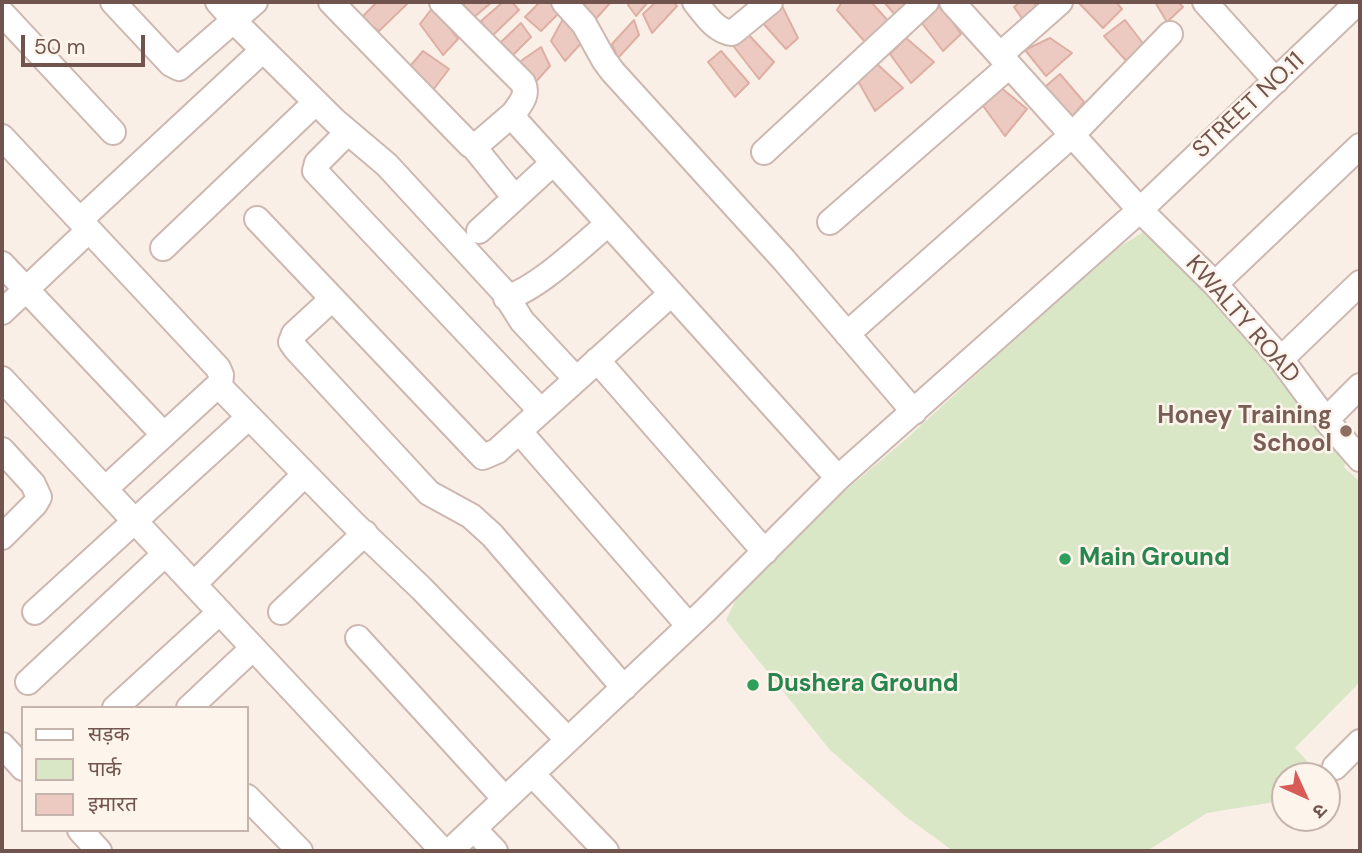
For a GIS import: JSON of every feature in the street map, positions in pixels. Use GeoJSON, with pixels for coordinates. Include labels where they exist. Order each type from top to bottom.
{"type":"FeatureCollection","features":[{"type":"Feature","properties":{"kind":"street"},"geometry":{"type":"LineString","coordinates":[[113,2],[171,64],[178,68],[226,11],[255,2]]}},
{"type":"Feature","properties":{"kind":"street"},"geometry":{"type":"LineString","coordinates":[[331,2],[472,146],[514,198]]}},
{"type":"Feature","properties":{"kind":"street"},"geometry":{"type":"LineString","coordinates":[[442,2],[523,83],[526,92],[514,113],[478,145],[472,146]]}},
{"type":"Feature","properties":{"kind":"street"},"geometry":{"type":"LineString","coordinates":[[564,2],[584,24],[613,72],[730,200],[914,412]]}},
{"type":"Feature","properties":{"kind":"street"},"geometry":{"type":"LineString","coordinates":[[695,2],[715,25],[732,33],[770,2]]}},
{"type":"Feature","properties":{"kind":"street"},"geometry":{"type":"LineString","coordinates":[[764,152],[926,2]]}},
{"type":"Feature","properties":{"kind":"street","name":"KWALTY ROAD"},"geometry":{"type":"LineString","coordinates":[[952,2],[1140,210],[1214,284],[1281,359],[1326,420],[1360,459]]}},
{"type":"Feature","properties":{"kind":"street"},"geometry":{"type":"LineString","coordinates":[[830,222],[1004,60],[1060,2]]}},
{"type":"Feature","properties":{"kind":"street"},"geometry":{"type":"LineString","coordinates":[[1205,2],[1276,81]]}},
{"type":"Feature","properties":{"kind":"street","name":"STREET NO.11"},"geometry":{"type":"LineString","coordinates":[[450,851],[690,626],[838,478],[1140,210],[1359,2]]}},
{"type":"Feature","properties":{"kind":"street"},"geometry":{"type":"LineString","coordinates":[[226,11],[316,102],[387,165],[482,268],[522,321],[576,379]]}},
{"type":"Feature","properties":{"kind":"street"},"geometry":{"type":"LineString","coordinates":[[2,13],[113,132]]}},
{"type":"Feature","properties":{"kind":"street"},"geometry":{"type":"LineString","coordinates":[[848,334],[1072,135],[1170,34]]}},
{"type":"Feature","properties":{"kind":"street"},"geometry":{"type":"LineString","coordinates":[[2,312],[85,225],[263,50]]}},
{"type":"Feature","properties":{"kind":"street"},"geometry":{"type":"LineString","coordinates":[[163,248],[316,102]]}},
{"type":"Feature","properties":{"kind":"street"},"geometry":{"type":"LineString","coordinates":[[514,113],[516,121],[608,225],[838,478]]}},
{"type":"Feature","properties":{"kind":"street"},"geometry":{"type":"LineString","coordinates":[[348,132],[317,163],[316,171],[541,411]]}},
{"type":"Feature","properties":{"kind":"street"},"geometry":{"type":"LineString","coordinates":[[2,137],[218,368],[221,375],[220,387],[568,740]]}},
{"type":"Feature","properties":{"kind":"street"},"geometry":{"type":"LineString","coordinates":[[1214,284],[1360,146]]}},
{"type":"Feature","properties":{"kind":"street"},"geometry":{"type":"LineString","coordinates":[[479,231],[554,163]]}},
{"type":"Feature","properties":{"kind":"street"},"geometry":{"type":"LineString","coordinates":[[257,219],[482,457],[492,454],[671,294]]}},
{"type":"Feature","properties":{"kind":"street"},"geometry":{"type":"LineString","coordinates":[[506,298],[533,284],[608,225]]}},
{"type":"Feature","properties":{"kind":"street"},"geometry":{"type":"LineString","coordinates":[[2,264],[163,435]]}},
{"type":"Feature","properties":{"kind":"street"},"geometry":{"type":"LineString","coordinates":[[1281,359],[1360,283]]}},
{"type":"Feature","properties":{"kind":"street"},"geometry":{"type":"LineString","coordinates":[[332,299],[294,334],[291,342],[296,349],[429,493],[471,516],[492,535],[624,688]]}},
{"type":"Feature","properties":{"kind":"street"},"geometry":{"type":"LineString","coordinates":[[597,360],[765,552]]}},
{"type":"Feature","properties":{"kind":"street"},"geometry":{"type":"LineString","coordinates":[[2,379],[443,851]]}},
{"type":"Feature","properties":{"kind":"street"},"geometry":{"type":"LineString","coordinates":[[1326,420],[1360,386]]}},
{"type":"Feature","properties":{"kind":"street"},"geometry":{"type":"LineString","coordinates":[[105,489],[215,388],[220,387]]}},
{"type":"Feature","properties":{"kind":"street"},"geometry":{"type":"LineString","coordinates":[[35,612],[249,416]]}},
{"type":"Feature","properties":{"kind":"street"},"geometry":{"type":"LineString","coordinates":[[519,430],[690,626]]}},
{"type":"Feature","properties":{"kind":"street"},"geometry":{"type":"LineString","coordinates":[[2,450],[33,484],[39,496],[35,504],[2,537]]}},
{"type":"Feature","properties":{"kind":"street"},"geometry":{"type":"LineString","coordinates":[[194,584],[305,474]]}},
{"type":"Feature","properties":{"kind":"street"},"geometry":{"type":"LineString","coordinates":[[281,612],[365,534]]}},
{"type":"Feature","properties":{"kind":"street"},"geometry":{"type":"LineString","coordinates":[[28,682],[165,554]]}},
{"type":"Feature","properties":{"kind":"street"},"geometry":{"type":"LineString","coordinates":[[117,706],[220,612]]}},
{"type":"Feature","properties":{"kind":"street"},"geometry":{"type":"LineString","coordinates":[[358,638],[505,799]]}},
{"type":"Feature","properties":{"kind":"street"},"geometry":{"type":"LineString","coordinates":[[191,706],[253,648]]}},
{"type":"Feature","properties":{"kind":"street"},"geometry":{"type":"LineString","coordinates":[[1340,762],[1360,742]]}},
{"type":"Feature","properties":{"kind":"street"},"geometry":{"type":"LineString","coordinates":[[2,745],[21,766]]}},
{"type":"Feature","properties":{"kind":"street"},"geometry":{"type":"LineString","coordinates":[[533,774],[606,851]]}},
{"type":"Feature","properties":{"kind":"street"},"geometry":{"type":"LineString","coordinates":[[248,798],[300,851]]}},
{"type":"Feature","properties":{"kind":"street"},"geometry":{"type":"LineString","coordinates":[[474,829],[495,851]]}},
{"type":"Feature","properties":{"kind":"street"},"geometry":{"type":"LineString","coordinates":[[82,832],[99,851]]}},
{"type":"Feature","properties":{"kind":"green space","name":"Main Ground"},"geometry":{"type":"Polygon","coordinates":[[[1146,230],[1278,370],[1346,463],[1344,467],[1360,482],[1360,682],[1295,748],[1308,762],[1271,762],[1271,803],[1207,813],[1147,851],[953,851],[905,816],[830,750],[726,620],[743,585],[795,533],[905,440],[1113,251],[1146,230]]]}},
{"type":"Feature","properties":{"kind":"building"},"geometry":{"type":"Polygon","coordinates":[[[377,2],[409,2],[379,31],[361,18],[377,2]]]}},
{"type":"Feature","properties":{"kind":"building"},"geometry":{"type":"Polygon","coordinates":[[[466,2],[492,2],[473,18],[463,6],[466,2]]]}},
{"type":"Feature","properties":{"kind":"building"},"geometry":{"type":"Polygon","coordinates":[[[503,2],[512,2],[519,10],[491,37],[481,21],[503,2]]]}},
{"type":"Feature","properties":{"kind":"building"},"geometry":{"type":"Polygon","coordinates":[[[540,2],[551,2],[558,14],[541,31],[525,17],[540,2]]]}},
{"type":"Feature","properties":{"kind":"building"},"geometry":{"type":"Polygon","coordinates":[[[586,2],[611,2],[593,22],[584,5],[586,2]]]}},
{"type":"Feature","properties":{"kind":"building"},"geometry":{"type":"Polygon","coordinates":[[[631,2],[648,2],[636,16],[628,5],[631,2]]]}},
{"type":"Feature","properties":{"kind":"building"},"geometry":{"type":"Polygon","coordinates":[[[656,2],[673,2],[677,6],[652,33],[643,14],[656,2]]]}},
{"type":"Feature","properties":{"kind":"building"},"geometry":{"type":"Polygon","coordinates":[[[842,2],[871,2],[890,23],[866,43],[837,10],[842,2]]]}},
{"type":"Feature","properties":{"kind":"building"},"geometry":{"type":"Polygon","coordinates":[[[884,2],[911,2],[897,17],[884,2]]]}},
{"type":"Feature","properties":{"kind":"building"},"geometry":{"type":"Polygon","coordinates":[[[1020,2],[1034,2],[1039,14],[1026,24],[1014,7],[1020,2]]]}},
{"type":"Feature","properties":{"kind":"building"},"geometry":{"type":"Polygon","coordinates":[[[1078,2],[1116,2],[1122,9],[1103,28],[1078,2]]]}},
{"type":"Feature","properties":{"kind":"building"},"geometry":{"type":"Polygon","coordinates":[[[1155,2],[1178,2],[1183,7],[1167,22],[1155,2]]]}},
{"type":"Feature","properties":{"kind":"building"},"geometry":{"type":"Polygon","coordinates":[[[781,4],[798,38],[786,49],[761,21],[781,4]]]}},
{"type":"Feature","properties":{"kind":"building"},"geometry":{"type":"Polygon","coordinates":[[[941,5],[961,34],[943,51],[922,23],[941,5]]]}},
{"type":"Feature","properties":{"kind":"building"},"geometry":{"type":"Polygon","coordinates":[[[433,7],[458,39],[443,55],[420,24],[433,7]]]}},
{"type":"Feature","properties":{"kind":"building"},"geometry":{"type":"Polygon","coordinates":[[[563,19],[584,40],[565,61],[551,41],[563,19]]]}},
{"type":"Feature","properties":{"kind":"building"},"geometry":{"type":"Polygon","coordinates":[[[634,20],[639,35],[618,58],[612,44],[634,20]]]}},
{"type":"Feature","properties":{"kind":"building"},"geometry":{"type":"Polygon","coordinates":[[[1125,20],[1145,46],[1129,64],[1104,36],[1125,20]]]}},
{"type":"Feature","properties":{"kind":"building"},"geometry":{"type":"Polygon","coordinates":[[[521,23],[531,37],[513,55],[500,43],[521,23]]]}},
{"type":"Feature","properties":{"kind":"building"},"geometry":{"type":"Polygon","coordinates":[[[747,33],[774,62],[759,79],[731,43],[747,33]]]}},
{"type":"Feature","properties":{"kind":"building"},"geometry":{"type":"Polygon","coordinates":[[[906,38],[934,62],[911,83],[890,54],[906,38]]]}},
{"type":"Feature","properties":{"kind":"building"},"geometry":{"type":"Polygon","coordinates":[[[1050,38],[1072,53],[1046,76],[1025,50],[1050,38]]]}},
{"type":"Feature","properties":{"kind":"building"},"geometry":{"type":"Polygon","coordinates":[[[541,47],[550,66],[533,85],[518,63],[541,47]]]}},
{"type":"Feature","properties":{"kind":"building"},"geometry":{"type":"Polygon","coordinates":[[[423,51],[449,69],[430,94],[406,71],[423,51]]]}},
{"type":"Feature","properties":{"kind":"building"},"geometry":{"type":"Polygon","coordinates":[[[721,51],[749,83],[735,97],[708,62],[721,51]]]}},
{"type":"Feature","properties":{"kind":"building"},"geometry":{"type":"Polygon","coordinates":[[[876,63],[903,88],[875,111],[858,81],[876,63]]]}},
{"type":"Feature","properties":{"kind":"building"},"geometry":{"type":"Polygon","coordinates":[[[1060,74],[1084,102],[1072,117],[1045,87],[1060,74]]]}},
{"type":"Feature","properties":{"kind":"building"},"geometry":{"type":"Polygon","coordinates":[[[999,86],[1027,109],[1005,136],[981,103],[999,86]]]}},
{"type":"Feature","properties":{"kind":"place","name":"Honey Training School"},"geometry":{"type":"Point","coordinates":[1346,431]}},
{"type":"Feature","properties":{"kind":"place","name":"Main Ground"},"geometry":{"type":"Point","coordinates":[1065,559]}},
{"type":"Feature","properties":{"kind":"place","name":"Dushera Ground"},"geometry":{"type":"Point","coordinates":[753,685]}}]}
